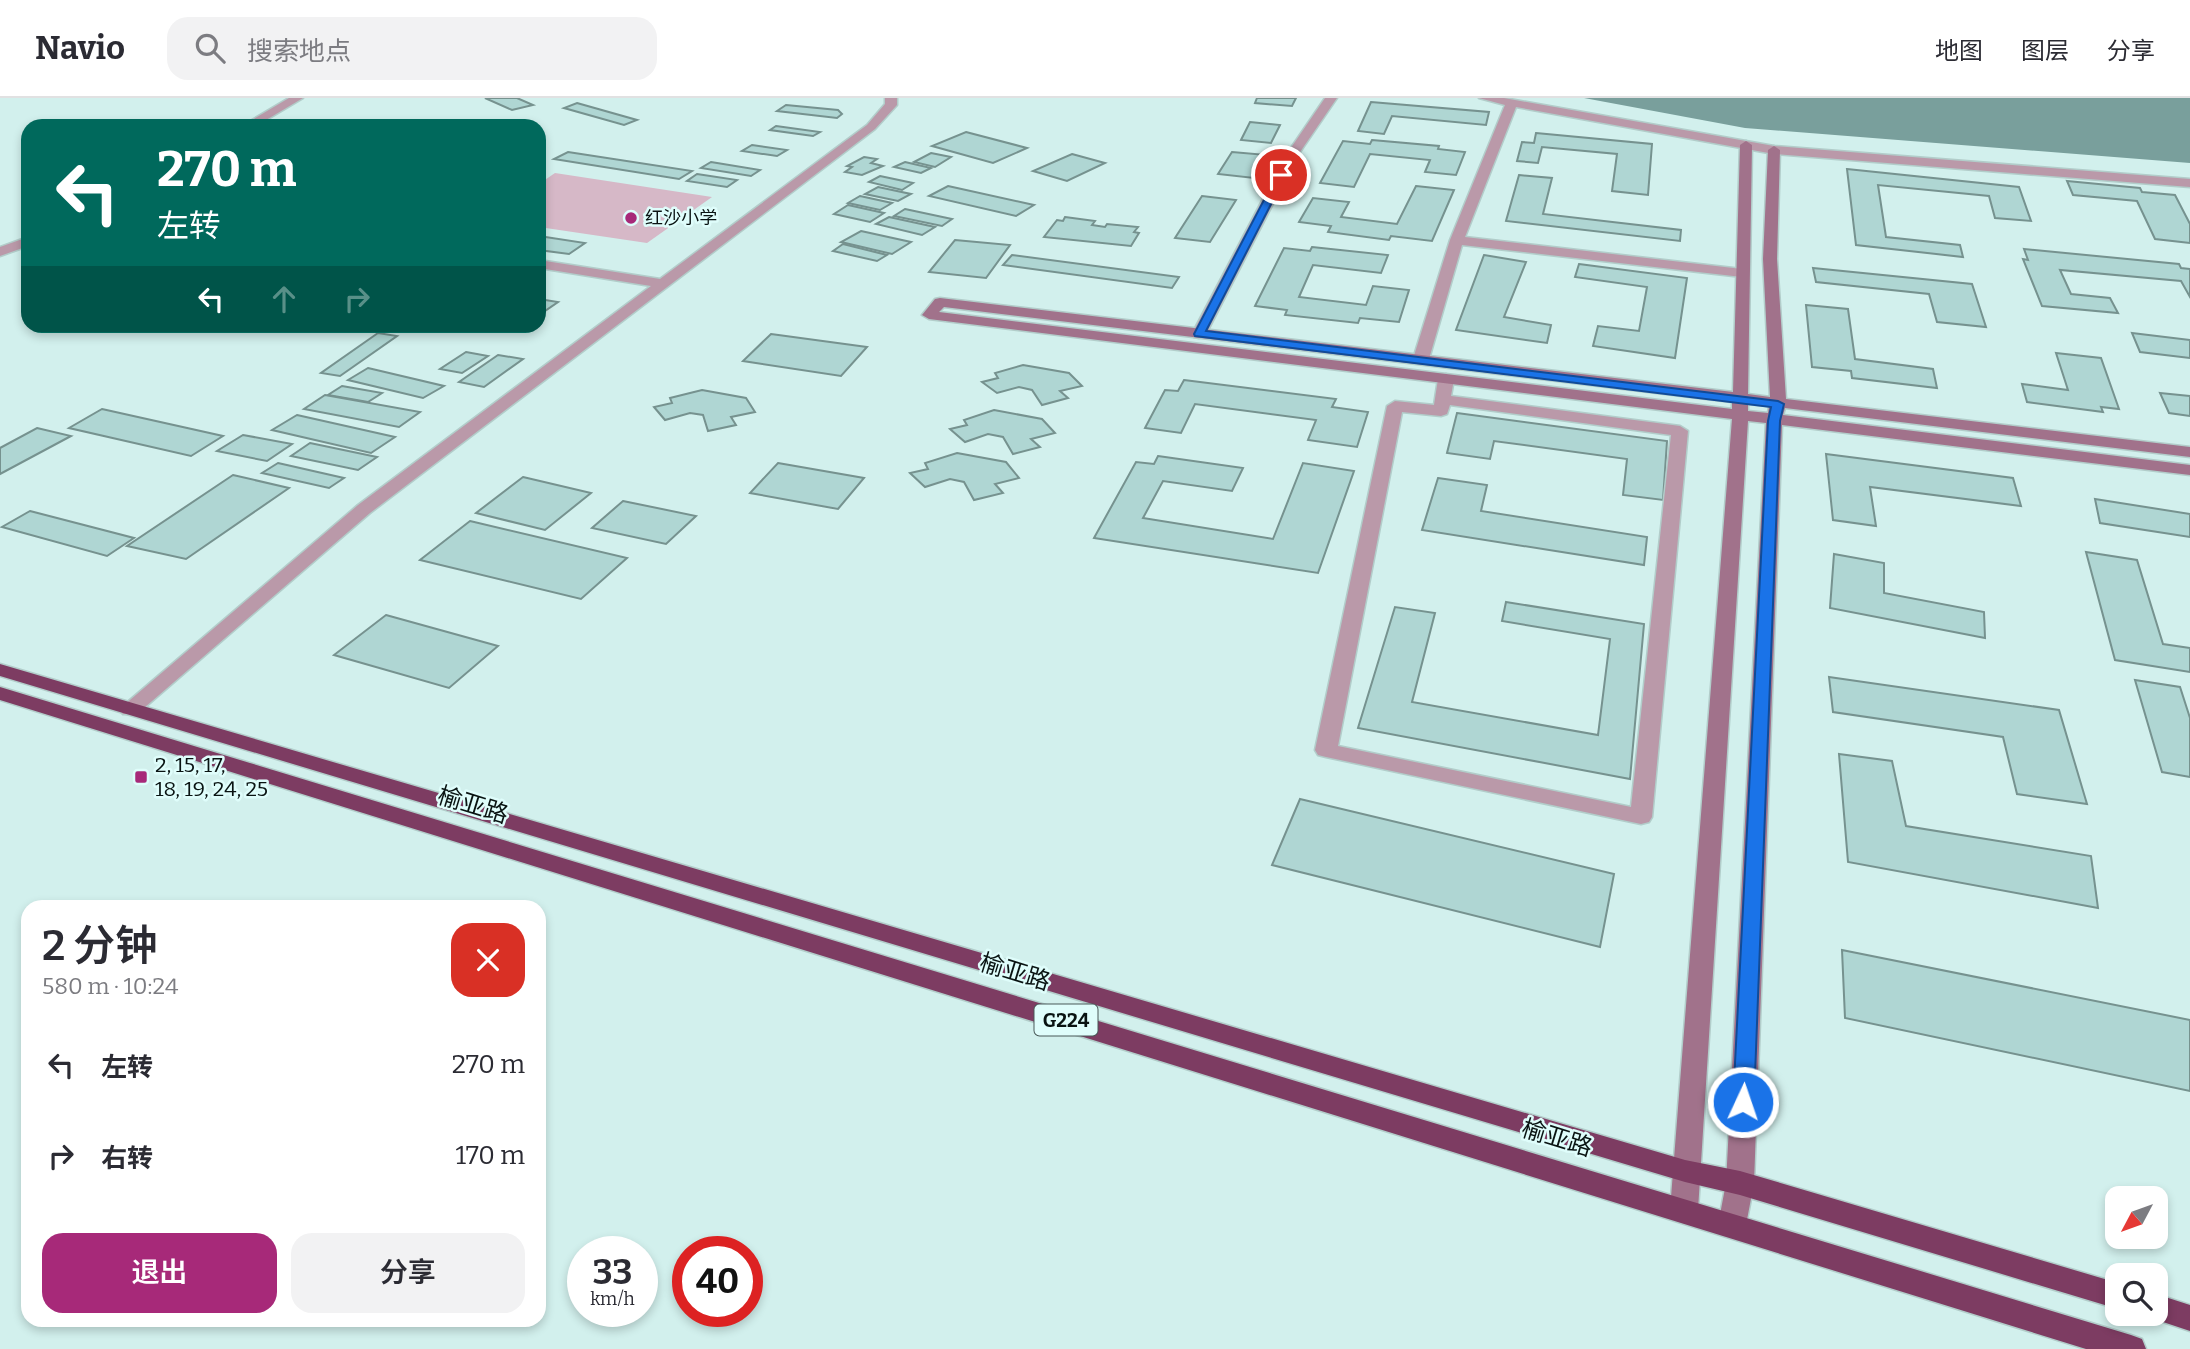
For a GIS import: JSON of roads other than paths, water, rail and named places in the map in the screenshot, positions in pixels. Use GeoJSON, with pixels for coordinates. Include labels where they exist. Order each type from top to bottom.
{"type":"FeatureCollection","features":[{"type":"Feature","properties":{"kind":"highway","name":"榆亚路"},"geometry":{"type":"LineString","coordinates":[[0,670],[1685,1171],[1740,1183],[2105,1292]]}},
{"type":"Feature","properties":{"kind":"highway","name":"榆亚路"},"geometry":{"type":"LineString","coordinates":[[0,693],[2131,1349]]}},
{"type":"Feature","properties":{"kind":"highway"},"geometry":{"type":"LineString","coordinates":[[2168,1311],[2190,1318]]}},
{"type":"Feature","properties":{"kind":"street"},"geometry":{"type":"LineString","coordinates":[[260,119],[297,98]]}},
{"type":"Feature","properties":{"kind":"street"},"geometry":{"type":"LineString","coordinates":[[130,710],[364,509],[871,127],[891,105],[891,98]]}},
{"type":"Feature","properties":{"kind":"street"},"geometry":{"type":"LineString","coordinates":[[1199,334],[1292,155],[1331,98]]}},
{"type":"Feature","properties":{"kind":"street"},"geometry":{"type":"LineString","coordinates":[[1485,98],[1774,150],[2190,183]]}},
{"type":"Feature","properties":{"kind":"street"},"geometry":{"type":"LineString","coordinates":[[1421,359],[1457,240],[1512,103]]}},
{"type":"Feature","properties":{"kind":"street"},"geometry":{"type":"LineString","coordinates":[[1684,1210],[1740,408],[1746,145]]}},
{"type":"Feature","properties":{"kind":"street"},"geometry":{"type":"LineString","coordinates":[[1732,1225],[1740,1183],[1776,412],[1770,258],[1774,150]]}},
{"type":"Feature","properties":{"kind":"street"},"geometry":{"type":"LineString","coordinates":[[1457,240],[1742,273]]}},
{"type":"Feature","properties":{"kind":"street"},"geometry":{"type":"LineString","coordinates":[[0,252],[21,244]]}},
{"type":"Feature","properties":{"kind":"street"},"geometry":{"type":"LineString","coordinates":[[546,265],[663,284]]}},
{"type":"Feature","properties":{"kind":"street"},"geometry":{"type":"LineString","coordinates":[[1740,408],[1421,359],[940,302],[929,316],[1446,379],[1776,412],[2190,452]]}},
{"type":"Feature","properties":{"kind":"street"},"geometry":{"type":"LineString","coordinates":[[1441,399],[1680,431],[1641,817],[1326,750],[1395,406],[1441,411],[1441,399],[1446,379]]}},
{"type":"Feature","properties":{"kind":"street"},"geometry":{"type":"LineString","coordinates":[[1776,412],[2190,470]]}},
{"type":"Feature","properties":{"kind":"water"},"geometry":{"type":"Polygon","coordinates":[[[1584,98],[2190,98],[2190,163],[1745,128],[1584,98]]]}},
{"type":"Feature","properties":{"kind":"place","name":"红沙小学"},"geometry":{"type":"Point","coordinates":[631,218]}},
{"type":"Feature","properties":{"kind":"place","name":"2, 15, 17, 18, 19, 24, 25"},"geometry":{"type":"Point","coordinates":[141,777]}}]}
